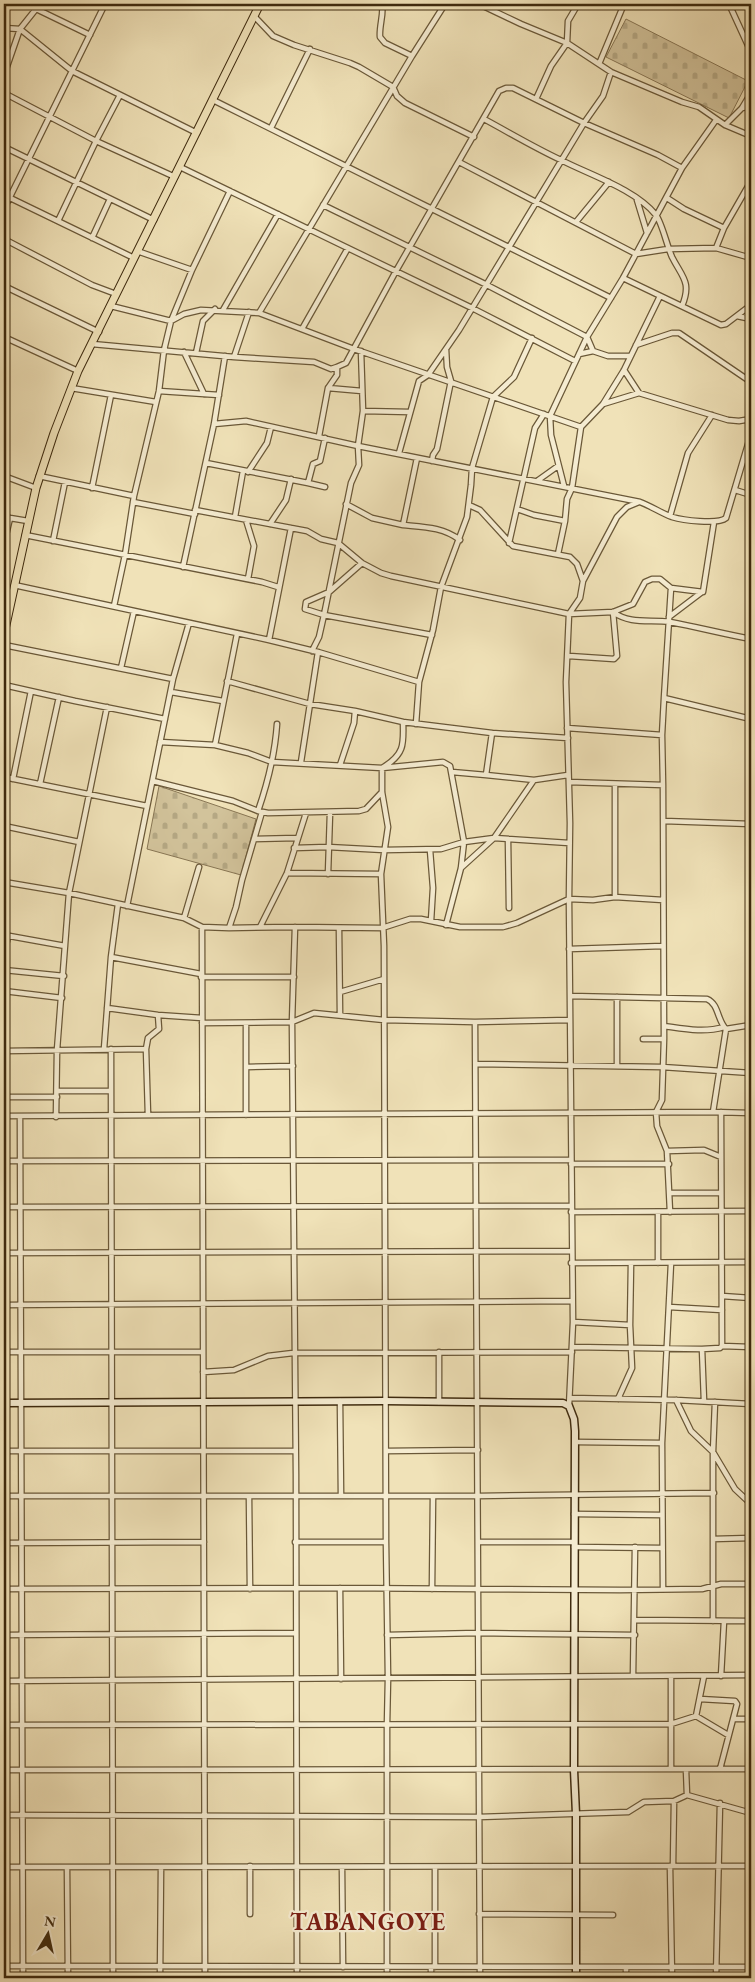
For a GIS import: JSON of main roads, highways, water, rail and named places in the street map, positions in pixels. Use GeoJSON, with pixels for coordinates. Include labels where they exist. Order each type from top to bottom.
{"type":"FeatureCollection","features":[{"type":"Feature","properties":{"kind":"main road"},"geometry":{"type":"LineString","coordinates":[[4,634],[39,476],[78,371],[176,177],[260,4]]}},
{"type":"Feature","properties":{"kind":"district","name":"TABANGOYE"},"geometry":{"type":"Point","coordinates":[368,1921]}}]}
